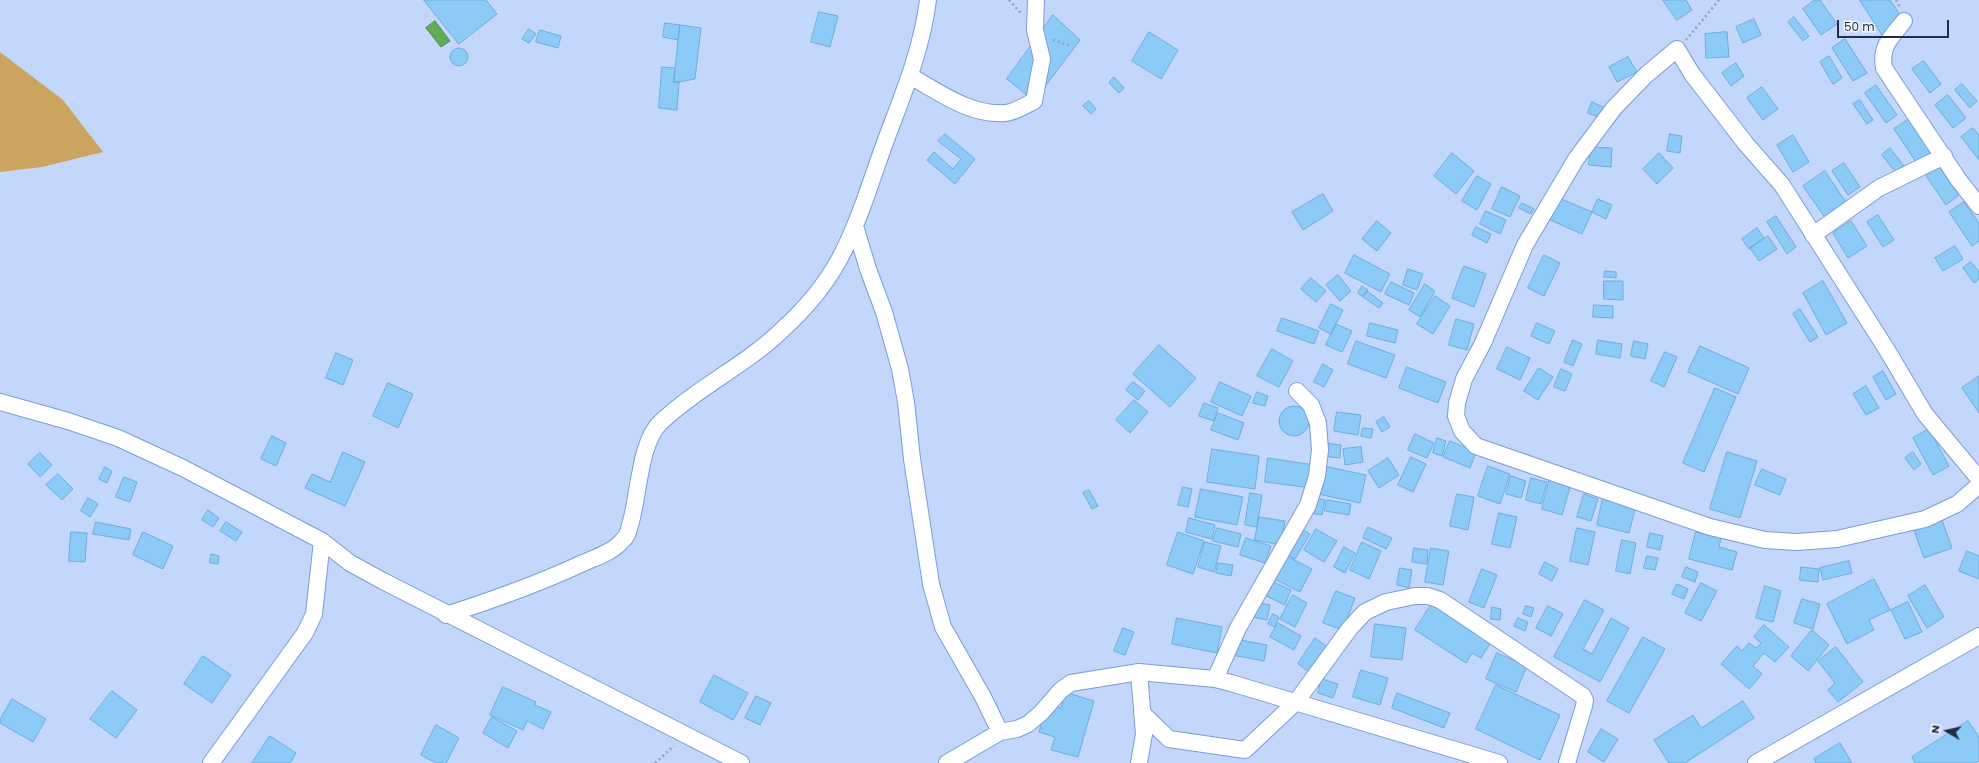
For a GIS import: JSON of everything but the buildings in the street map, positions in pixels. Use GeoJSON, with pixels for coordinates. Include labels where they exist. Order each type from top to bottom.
{"type":"FeatureCollection","features":[{"type":"Feature","properties":{"kind":"street"},"geometry":{"type":"LineString","coordinates":[[446,615],[509,595],[557,575],[611,550],[625,539],[630,524],[648,444],[660,423],[688,400],[741,364],[782,330],[814,296],[835,266],[854,226],[910,76],[926,18],[928,0]]}},
{"type":"Feature","properties":{"kind":"street"},"geometry":{"type":"LineString","coordinates":[[910,76],[956,102],[982,112],[1007,114],[1034,101],[1042,59],[1035,30],[1036,0]]}},
{"type":"Feature","properties":{"kind":"street"},"geometry":{"type":"LineString","coordinates":[[1904,21],[1885,45],[1882,56],[1884,68],[1979,206]]}},
{"type":"Feature","properties":{"kind":"street"},"geometry":{"type":"LineString","coordinates":[[1979,479],[1925,414],[1887,350],[1812,236],[1782,185],[1746,144],[1692,74],[1677,50],[1646,76],[1614,108],[1576,159],[1525,245],[1483,343],[1464,379],[1457,404],[1456,416],[1462,431],[1476,446],[1710,527],[1765,540],[1797,542],[1837,539],[1925,519],[1957,504],[1979,485]]}},
{"type":"Feature","properties":{"kind":"street"},"geometry":{"type":"LineString","coordinates":[[1812,236],[1879,188],[1944,156]]}},
{"type":"Feature","properties":{"kind":"street"},"geometry":{"type":"LineString","coordinates":[[854,226],[884,312],[900,369],[906,402],[912,459],[931,584],[943,627],[983,697],[1000,732]]}},
{"type":"Feature","properties":{"kind":"street"},"geometry":{"type":"LineString","coordinates":[[1215,680],[1238,628],[1308,506],[1317,476],[1320,450],[1318,423],[1311,405],[1297,391]]}},
{"type":"Feature","properties":{"kind":"street"},"geometry":{"type":"LineString","coordinates":[[0,402],[68,421],[118,438],[183,468],[322,541],[350,563],[446,615],[554,667],[741,763]]}},
{"type":"Feature","properties":{"kind":"street"},"geometry":{"type":"LineString","coordinates":[[211,763],[305,633],[314,614],[322,541]]}},
{"type":"Feature","properties":{"kind":"street"},"geometry":{"type":"LineString","coordinates":[[1142,713],[1169,739],[1245,750],[1296,702],[1350,628],[1365,612],[1386,602],[1415,596],[1428,596],[1440,600],[1583,696],[1585,700],[1584,706],[1567,763]]}},
{"type":"Feature","properties":{"kind":"street"},"geometry":{"type":"LineString","coordinates":[[1759,762],[1979,636]]}},
{"type":"Feature","properties":{"kind":"street"},"geometry":{"type":"LineString","coordinates":[[1139,672],[1144,734],[1139,763]]}},
{"type":"Feature","properties":{"kind":"street"},"geometry":{"type":"LineString","coordinates":[[947,763],[1000,732],[1017,729],[1028,724],[1041,713],[1060,690],[1071,683],[1139,672],[1215,680],[1296,702],[1499,763]]}},
{"type":"Feature","properties":{"kind":"path"},"geometry":{"type":"LineString","coordinates":[[1677,50],[1719,0]]}},
{"type":"Feature","properties":{"kind":"shaded area"},"geometry":{"type":"Polygon","coordinates":[[[435,21],[450,41],[441,47],[426,28],[435,21]]]}},
{"type":"Feature","properties":{"kind":"shaded area"},"geometry":{"type":"Polygon","coordinates":[[[0,52],[63,100],[103,152],[42,167],[0,172],[0,52]]]}}]}
